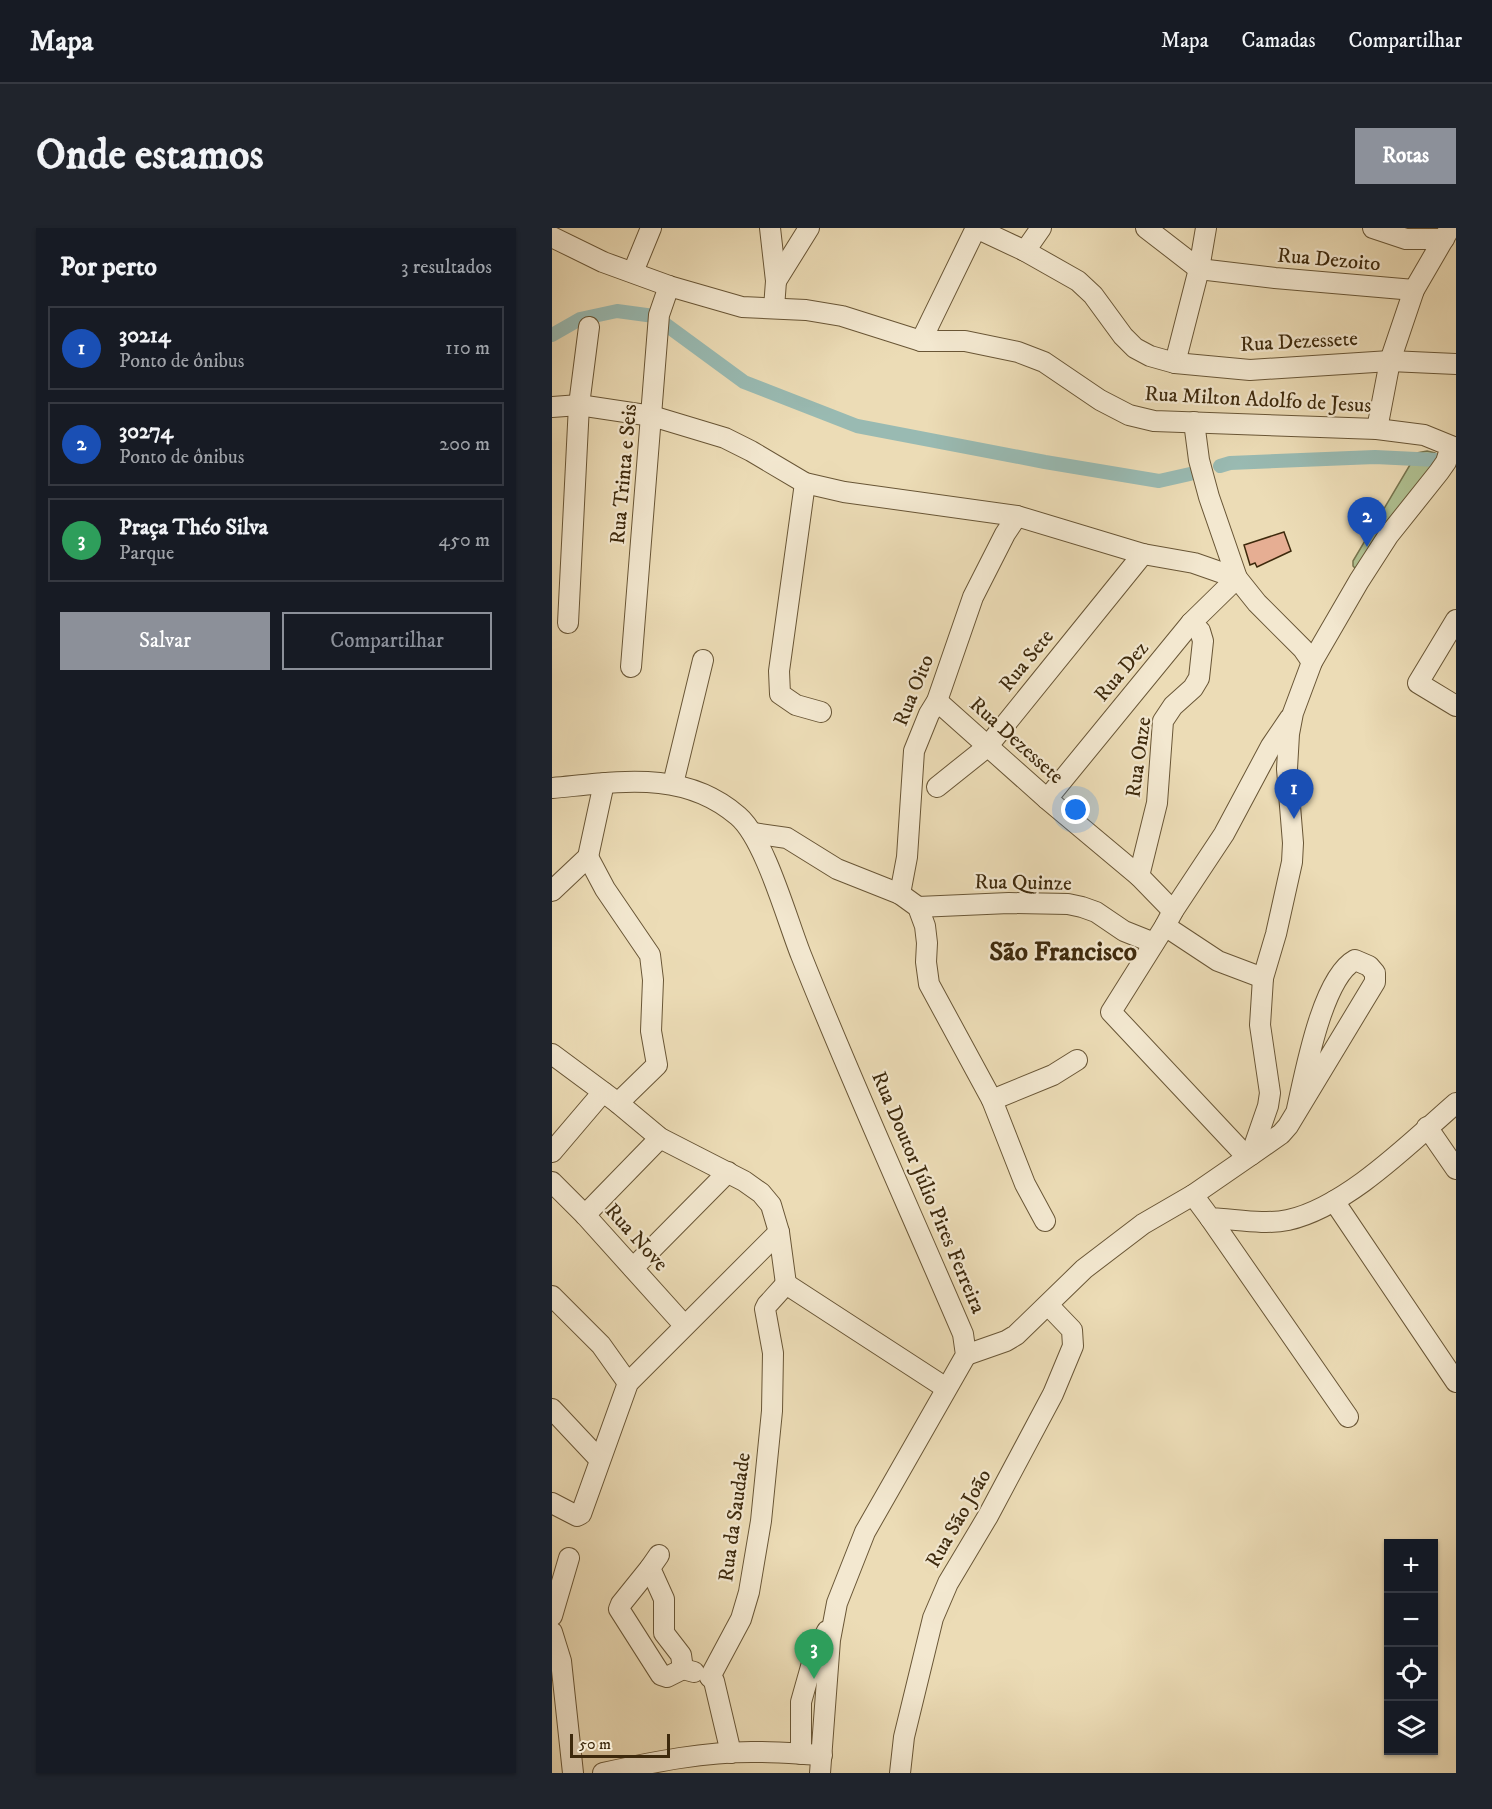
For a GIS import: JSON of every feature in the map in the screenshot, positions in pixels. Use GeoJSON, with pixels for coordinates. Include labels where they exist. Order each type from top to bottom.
{"type":"FeatureCollection","features":[{"type":"Feature","properties":{"kind":"street"},"geometry":{"type":"LineString","coordinates":[[633,272],[651,228]]}},
{"type":"Feature","properties":{"kind":"street"},"geometry":{"type":"LineString","coordinates":[[770,228],[776,280],[774,308]]}},
{"type":"Feature","properties":{"kind":"street"},"geometry":{"type":"LineString","coordinates":[[776,280],[809,228]]}},
{"type":"Feature","properties":{"kind":"street"},"geometry":{"type":"LineString","coordinates":[[921,340],[976,228]]}},
{"type":"Feature","properties":{"kind":"street","name":"Rua Dezessete"},"geometry":{"type":"LineString","coordinates":[[976,228],[1025,251],[1086,288],[1123,336],[1135,348],[1150,356],[1175,363],[1250,370],[1390,361],[1456,364]]}},
{"type":"Feature","properties":{"kind":"street"},"geometry":{"type":"LineString","coordinates":[[1025,251],[1041,228]]}},
{"type":"Feature","properties":{"kind":"street"},"geometry":{"type":"LineString","coordinates":[[1146,228],[1199,269]]}},
{"type":"Feature","properties":{"kind":"street"},"geometry":{"type":"LineString","coordinates":[[1175,363],[1199,269],[1206,228]]}},
{"type":"Feature","properties":{"kind":"street"},"geometry":{"type":"LineString","coordinates":[[1373,228],[1406,239],[1447,234]]}},
{"type":"Feature","properties":{"kind":"street"},"geometry":{"type":"LineString","coordinates":[[1377,429],[1390,361],[1414,290],[1447,234]]}},
{"type":"Feature","properties":{"kind":"street","name":"Rua Milton Adolfo de Jesus"},"geometry":{"type":"LineString","coordinates":[[560,241],[603,262],[669,286],[742,307],[806,310],[842,316],[921,340],[965,341],[1018,352],[1044,362],[1100,400],[1129,415],[1154,421],[1377,429],[1424,435],[1453,444],[1446,462],[1382,545],[1359,581],[1312,662],[1293,712]]}},
{"type":"Feature","properties":{"kind":"street","name":"Rua Dezoito"},"geometry":{"type":"LineString","coordinates":[[1199,269],[1414,290]]}},
{"type":"Feature","properties":{"kind":"street","name":"Rua Trinta e Seis"},"geometry":{"type":"LineString","coordinates":[[631,667],[659,320],[669,286]]}},
{"type":"Feature","properties":{"kind":"street"},"geometry":{"type":"LineString","coordinates":[[568,623],[579,405],[589,327]]}},
{"type":"Feature","properties":{"kind":"street"},"geometry":{"type":"LineString","coordinates":[[552,407],[579,405],[652,416],[725,438],[805,483],[844,492],[1017,516],[1143,554],[1194,563],[1237,578]]}},
{"type":"Feature","properties":{"kind":"street"},"geometry":{"type":"LineString","coordinates":[[1194,422],[1199,460],[1209,497],[1237,578],[1257,603],[1303,649],[1312,662]]}},
{"type":"Feature","properties":{"kind":"street"},"geometry":{"type":"LineString","coordinates":[[805,483],[778,688],[780,694],[796,705],[821,712]]}},
{"type":"Feature","properties":{"kind":"street","name":"Rua Oito"},"geometry":{"type":"LineString","coordinates":[[900,894],[907,857],[914,751],[929,714],[937,701],[973,597],[1005,534],[1017,516]]}},
{"type":"Feature","properties":{"kind":"street","name":"Rua Sete"},"geometry":{"type":"LineString","coordinates":[[937,787],[987,747],[1143,554]]}},
{"type":"Feature","properties":{"kind":"street","name":"Rua Dez"},"geometry":{"type":"LineString","coordinates":[[1047,799],[1191,623],[1237,578]]}},
{"type":"Feature","properties":{"kind":"street"},"geometry":{"type":"LineString","coordinates":[[1456,620],[1418,683],[1456,706]]}},
{"type":"Feature","properties":{"kind":"street","name":"Rua Onze"},"geometry":{"type":"LineString","coordinates":[[1139,876],[1156,803],[1163,721],[1173,706],[1193,688],[1199,678],[1203,641],[1200,631],[1191,623]]}},
{"type":"Feature","properties":{"kind":"street"},"geometry":{"type":"LineString","coordinates":[[673,784],[703,660]]}},
{"type":"Feature","properties":{"kind":"street","name":"Rua Dezessete"},"geometry":{"type":"LineString","coordinates":[[937,701],[1047,799],[1139,876],[1164,927]]}},
{"type":"Feature","properties":{"kind":"street"},"geometry":{"type":"LineString","coordinates":[[1249,1156],[1112,1012],[1224,834],[1271,746],[1293,712]]}},
{"type":"Feature","properties":{"kind":"street"},"geometry":{"type":"LineString","coordinates":[[1249,1156],[1268,1106],[1270,1093],[1260,1025],[1263,978],[1276,934],[1292,862],[1293,843],[1287,769],[1293,712]]}},
{"type":"Feature","properties":{"kind":"street"},"geometry":{"type":"LineString","coordinates":[[552,891],[588,857],[604,783]]}},
{"type":"Feature","properties":{"kind":"street","name":"Rua Doutor Júlio Pires Ferreira"},"geometry":{"type":"LineString","coordinates":[[552,788],[604,783],[673,784],[720,802],[740,817],[753,833],[801,955],[963,1334],[966,1355]]}},
{"type":"Feature","properties":{"kind":"street"},"geometry":{"type":"LineString","coordinates":[[753,833],[787,838],[837,869],[900,894],[918,907],[925,926],[929,984],[992,1100],[1025,1184],[1045,1221]]}},
{"type":"Feature","properties":{"kind":"street"},"geometry":{"type":"LineString","coordinates":[[552,1152],[611,1097],[657,1065],[651,1031],[653,980],[650,955],[605,889],[588,857]]}},
{"type":"Feature","properties":{"kind":"street","name":"Rua Quinze"},"geometry":{"type":"LineString","coordinates":[[918,907],[1009,903],[1075,906],[1096,912],[1124,931],[1164,927]]}},
{"type":"Feature","properties":{"kind":"street"},"geometry":{"type":"LineString","coordinates":[[1164,927],[1218,961],[1263,978]]}},
{"type":"Feature","properties":{"kind":"street"},"geometry":{"type":"LineString","coordinates":[[801,1754],[801,1702],[814,1656],[832,1620],[865,1532],[966,1355],[1017,1335],[1084,1269],[1143,1224],[1194,1195],[1281,1134],[1288,1126],[1375,982],[1375,973],[1362,962],[1355,960],[1350,963],[1335,983],[1313,1037],[1297,1110]]}},
{"type":"Feature","properties":{"kind":"street"},"geometry":{"type":"LineString","coordinates":[[552,1054],[611,1097],[660,1138],[728,1172],[760,1192],[771,1205],[779,1232],[786,1284],[946,1388]]}},
{"type":"Feature","properties":{"kind":"street"},"geometry":{"type":"LineString","coordinates":[[992,1100],[1053,1075],[1077,1060]]}},
{"type":"Feature","properties":{"kind":"street"},"geometry":{"type":"LineString","coordinates":[[1210,1218],[1287,1220],[1334,1201],[1363,1182],[1456,1103]]}},
{"type":"Feature","properties":{"kind":"street"},"geometry":{"type":"LineString","coordinates":[[1427,1127],[1456,1169]]}},
{"type":"Feature","properties":{"kind":"street"},"geometry":{"type":"LineString","coordinates":[[585,1215],[660,1138]]}},
{"type":"Feature","properties":{"kind":"street"},"geometry":{"type":"LineString","coordinates":[[633,1268],[728,1172]]}},
{"type":"Feature","properties":{"kind":"street","name":"Rua Nove"},"geometry":{"type":"LineString","coordinates":[[552,1182],[585,1215],[684,1325]]}},
{"type":"Feature","properties":{"kind":"street"},"geometry":{"type":"LineString","coordinates":[[1194,1195],[1348,1417]]}},
{"type":"Feature","properties":{"kind":"street"},"geometry":{"type":"LineString","coordinates":[[1334,1201],[1456,1382]]}},
{"type":"Feature","properties":{"kind":"street"},"geometry":{"type":"LineString","coordinates":[[552,1503],[580,1515],[627,1383],[779,1232]]}},
{"type":"Feature","properties":{"kind":"street","name":"Rua da Saudade"},"geometry":{"type":"LineString","coordinates":[[710,1677],[741,1619],[749,1592],[760,1521],[772,1411],[773,1353],[765,1309],[786,1284]]}},
{"type":"Feature","properties":{"kind":"street"},"geometry":{"type":"LineString","coordinates":[[552,1296],[601,1345],[627,1383]]}},
{"type":"Feature","properties":{"kind":"street","name":"Rua São João"},"geometry":{"type":"LineString","coordinates":[[900,1773],[903,1737],[933,1618],[948,1583],[988,1516],[1053,1394],[1073,1346],[1072,1330],[1048,1305]]}},
{"type":"Feature","properties":{"kind":"street"},"geometry":{"type":"LineString","coordinates":[[552,1409],[599,1459]]}},
{"type":"Feature","properties":{"kind":"street"},"geometry":{"type":"LineString","coordinates":[[552,1616],[569,1558]]}},
{"type":"Feature","properties":{"kind":"street"},"geometry":{"type":"LineString","coordinates":[[683,1669],[681,1655],[664,1633],[664,1599],[655,1561],[619,1609],[661,1675],[667,1677],[683,1669],[710,1677],[714,1681],[731,1753]]}},
{"type":"Feature","properties":{"kind":"street"},"geometry":{"type":"LineString","coordinates":[[603,1773],[695,1765],[731,1753],[801,1754],[821,1764],[832,1620]]}},
{"type":"Feature","properties":{"kind":"street"},"geometry":{"type":"LineString","coordinates":[[552,1632],[561,1661],[558,1693],[573,1773]]}},
{"type":"Feature","properties":{"kind":"green space"},"geometry":{"type":"Polygon","coordinates":[[[1427,451],[1435,453],[1439,462],[1357,570],[1353,566],[1353,561],[1417,453],[1427,451]]]}},
{"type":"Feature","properties":{"kind":"building"},"geometry":{"type":"Polygon","coordinates":[[[1284,532],[1291,551],[1257,567],[1255,563],[1250,565],[1244,545],[1284,532]]]}},
{"type":"Feature","properties":{"kind":"waterway"},"geometry":{"type":"LineString","coordinates":[[552,335],[580,319],[617,311],[654,316],[744,382],[857,426],[1159,481],[1190,474]]}},
{"type":"Feature","properties":{"kind":"waterway"},"geometry":{"type":"LineString","coordinates":[[1220,466],[1230,463],[1375,457],[1437,460]]}},
{"type":"Feature","properties":{"kind":"place","name":"30274"},"geometry":{"type":"Point","coordinates":[1367,547]}},
{"type":"Feature","properties":{"kind":"place","name":"30214"},"geometry":{"type":"Point","coordinates":[1294,819]}},
{"type":"Feature","properties":{"kind":"place","name":"Praça Théo Silva"},"geometry":{"type":"Point","coordinates":[814,1679]}},
{"type":"Feature","properties":{"kind":"district","name":"São Francisco"},"geometry":{"type":"Point","coordinates":[1063,951]}}]}
